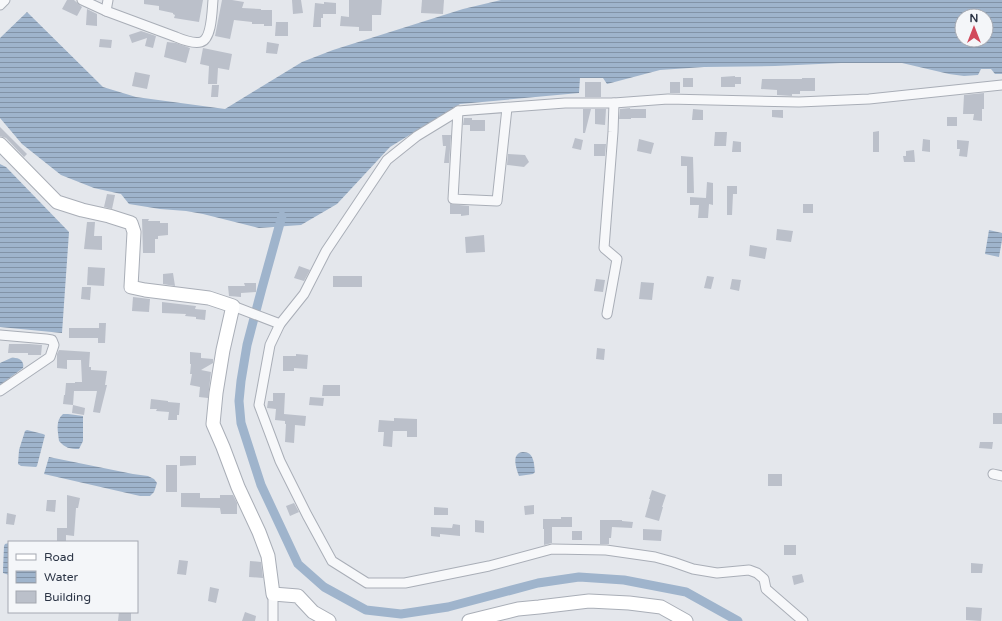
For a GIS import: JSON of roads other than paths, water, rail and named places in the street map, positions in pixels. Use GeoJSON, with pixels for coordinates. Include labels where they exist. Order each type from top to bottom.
{"type":"FeatureCollection","features":[{"type":"Feature","properties":{"kind":"street"},"geometry":{"type":"LineString","coordinates":[[0,5],[4,0]]}},
{"type":"Feature","properties":{"kind":"street"},"geometry":{"type":"LineString","coordinates":[[82,0],[106,11],[176,37],[199,43],[204,41],[209,30],[213,0]]}},
{"type":"Feature","properties":{"kind":"street"},"geometry":{"type":"LineString","coordinates":[[106,11],[108,0]]}},
{"type":"Feature","properties":{"kind":"street"},"geometry":{"type":"LineString","coordinates":[[803,621],[766,589],[764,579],[749,570],[717,574],[693,569],[655,557],[606,550],[552,549],[489,566],[405,583],[367,583],[332,562],[280,461],[259,405],[270,345],[280,324],[304,294],[326,251],[387,160],[417,136],[458,111],[565,103],[668,99],[799,102],[869,99],[1002,85]]}},
{"type":"Feature","properties":{"kind":"street"},"geometry":{"type":"LineString","coordinates":[[607,314],[617,258],[604,248],[614,102]]}},
{"type":"Feature","properties":{"kind":"street"},"geometry":{"type":"LineString","coordinates":[[458,111],[453,199],[497,201],[507,108]]}},
{"type":"Feature","properties":{"kind":"street"},"geometry":{"type":"LineString","coordinates":[[0,144],[57,202],[131,223],[134,232],[131,287],[209,298],[280,324]]}},
{"type":"Feature","properties":{"kind":"street"},"geometry":{"type":"LineString","coordinates":[[233,306],[223,350],[213,424],[268,556],[273,594],[273,621]]}},
{"type":"Feature","properties":{"kind":"street"},"geometry":{"type":"LineString","coordinates":[[0,335],[52,340],[54,345],[50,357],[0,391]]}},
{"type":"Feature","properties":{"kind":"street"},"geometry":{"type":"LineString","coordinates":[[992,474],[1002,476]]}},
{"type":"Feature","properties":{"kind":"street"},"geometry":{"type":"LineString","coordinates":[[273,594],[298,596],[313,612],[329,621]]}},
{"type":"Feature","properties":{"kind":"street"},"geometry":{"type":"LineString","coordinates":[[470,621],[518,609],[539,608],[589,601],[629,603],[661,607],[686,621]]}},
{"type":"Feature","properties":{"kind":"water"},"geometry":{"type":"Polygon","coordinates":[[[501,0],[1002,0],[1002,74],[995,74],[991,69],[981,69],[978,75],[964,76],[902,63],[841,63],[704,67],[660,70],[607,84],[603,78],[580,78],[579,93],[460,104],[390,147],[337,204],[301,225],[259,228],[203,214],[129,204],[121,194],[94,188],[61,175],[22,144],[0,118],[0,38],[27,12],[103,87],[136,97],[225,109],[302,62],[333,50],[463,9],[501,0]]]}},
{"type":"Feature","properties":{"kind":"water"},"geometry":{"type":"Polygon","coordinates":[[[0,164],[6,167],[69,232],[62,333],[0,327],[0,164]]]}},
{"type":"Feature","properties":{"kind":"water"},"geometry":{"type":"Polygon","coordinates":[[[989,230],[1002,233],[999,257],[985,254],[989,230]]]}},
{"type":"Feature","properties":{"kind":"water"},"geometry":{"type":"Polygon","coordinates":[[[11,358],[16,358],[22,361],[23,368],[0,385],[0,363],[11,358]]]}},
{"type":"Feature","properties":{"kind":"water"},"geometry":{"type":"Polygon","coordinates":[[[63,414],[83,416],[83,441],[79,449],[68,448],[59,441],[58,423],[63,414]]]}},
{"type":"Feature","properties":{"kind":"water"},"geometry":{"type":"Polygon","coordinates":[[[27,430],[45,435],[36,467],[21,466],[18,464],[19,450],[25,431],[27,430]]]}},
{"type":"Feature","properties":{"kind":"water"},"geometry":{"type":"Polygon","coordinates":[[[520,452],[527,452],[531,456],[534,462],[535,472],[533,474],[519,476],[515,459],[520,452]]]}},
{"type":"Feature","properties":{"kind":"water"},"geometry":{"type":"Polygon","coordinates":[[[49,457],[148,476],[154,479],[157,483],[154,492],[150,496],[140,496],[44,474],[49,457]]]}},
{"type":"Feature","properties":{"kind":"water"},"geometry":{"type":"Polygon","coordinates":[[[8,543],[8,575],[3,573],[5,544],[8,543]]]}},
{"type":"Feature","properties":{"kind":"waterway"},"geometry":{"type":"LineString","coordinates":[[282,216],[247,345],[239,401],[241,423],[261,485],[298,564],[324,587],[366,610],[401,614],[448,607],[538,583],[579,577],[624,580],[686,592],[738,621]]}}]}
